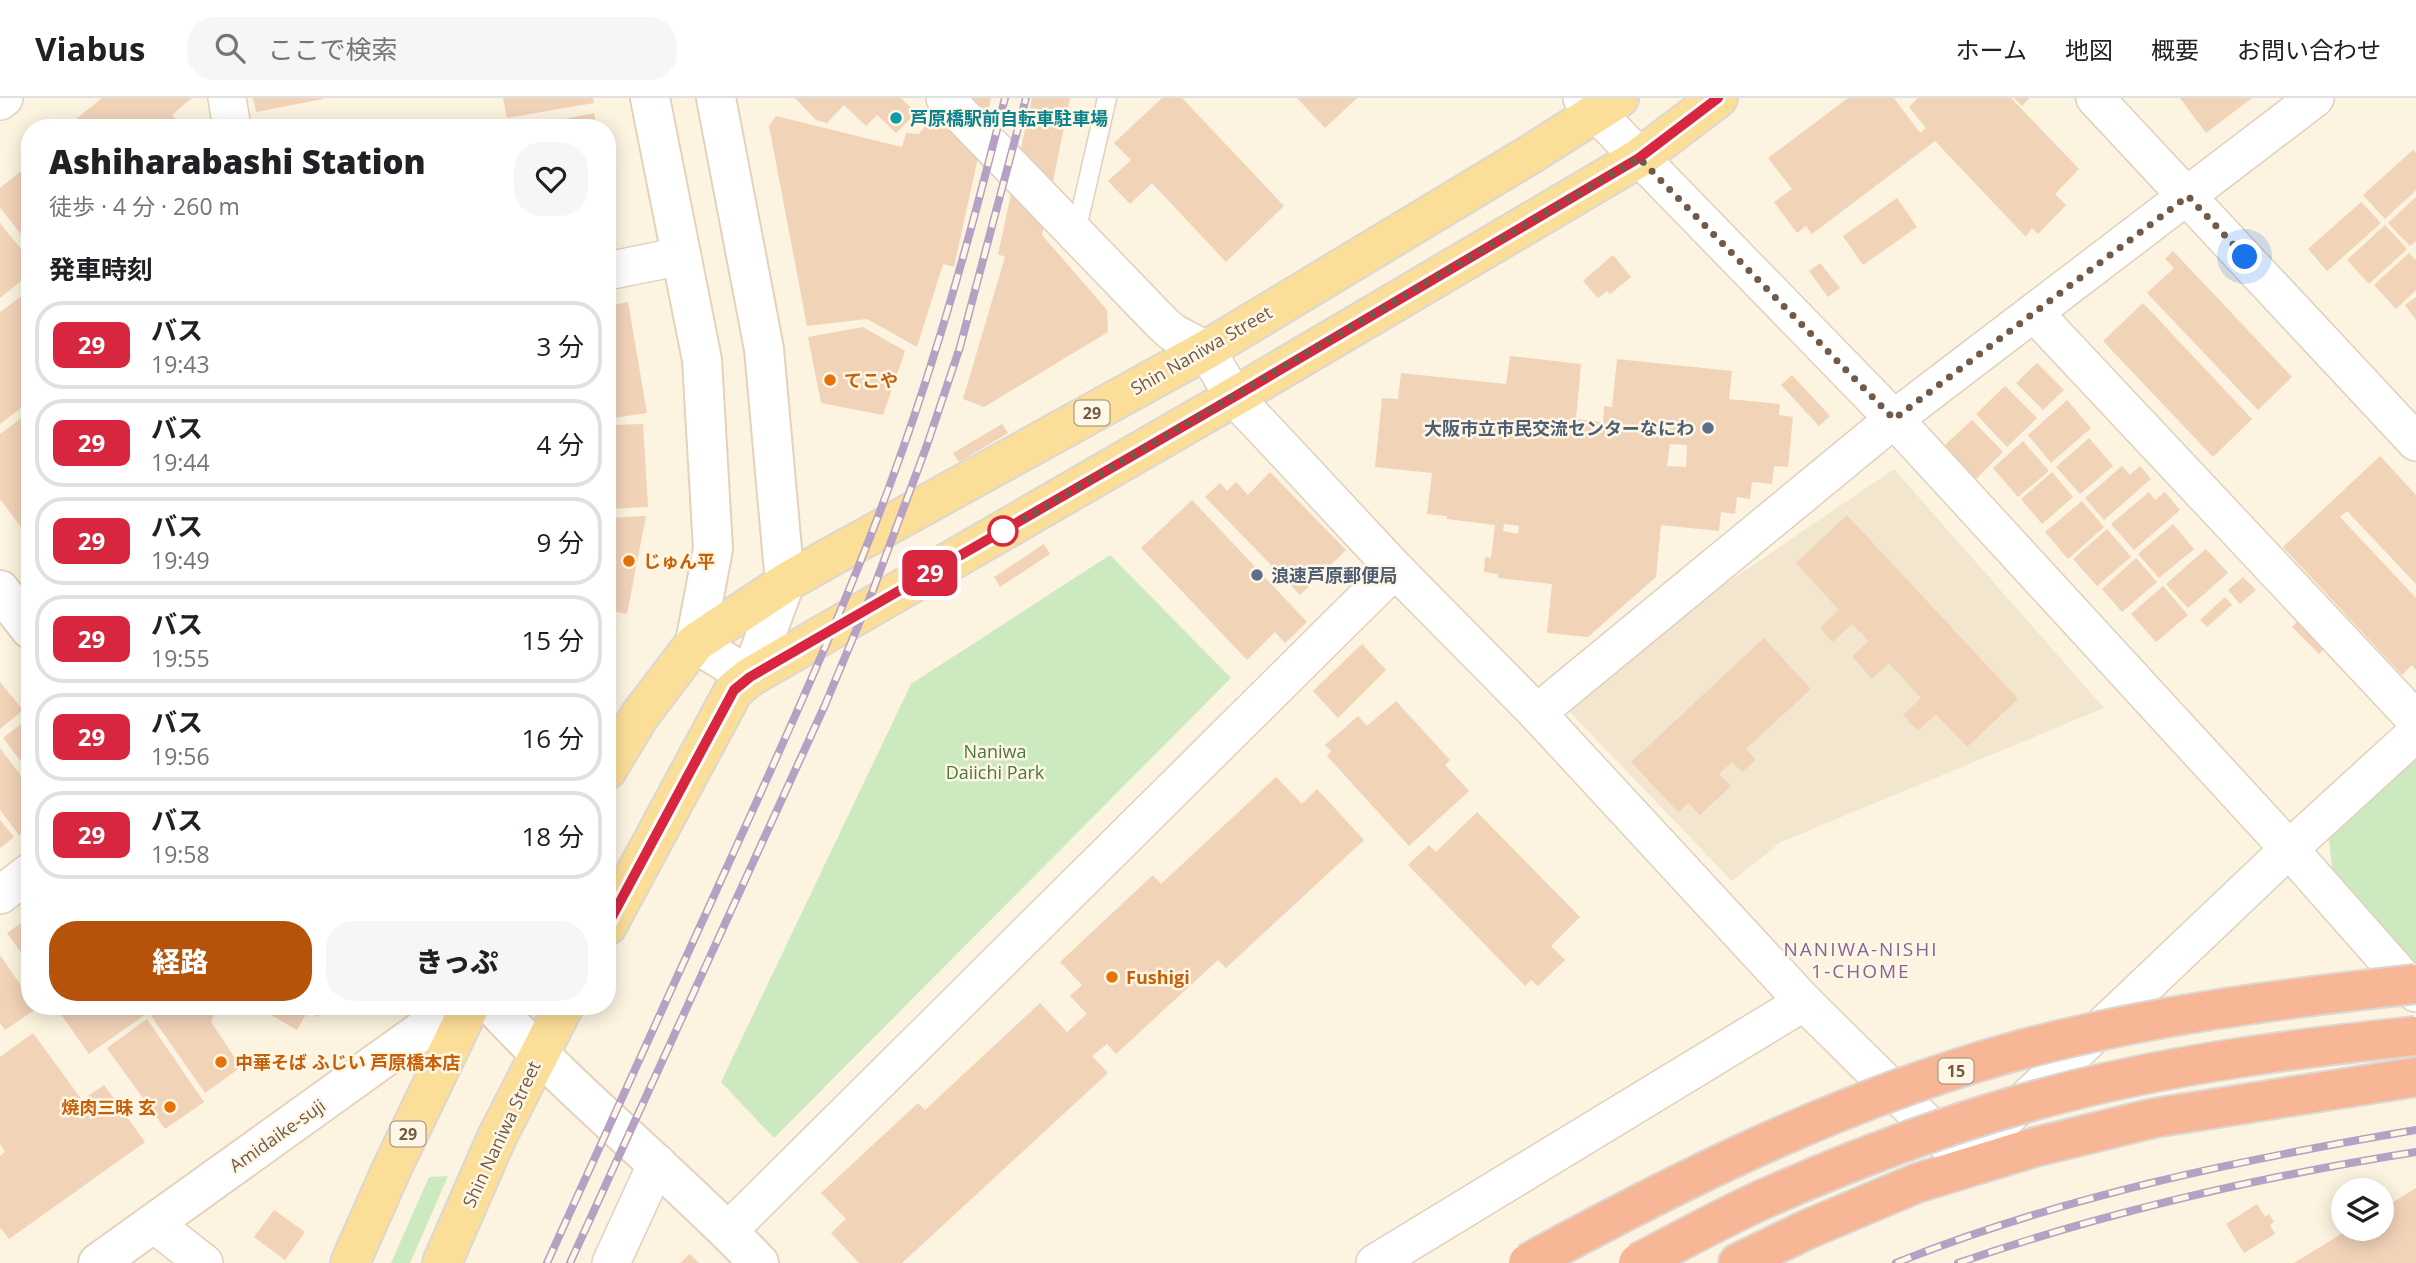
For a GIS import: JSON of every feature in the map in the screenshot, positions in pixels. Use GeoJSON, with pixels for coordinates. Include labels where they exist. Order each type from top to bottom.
{"type":"FeatureCollection","features":[{"type":"Feature","properties":{"kind":"highway","name":"15"},"geometry":{"type":"LineString","coordinates":[[1528,1263],[1745,1150],[1874,1097],[2008,1053],[2156,1018],[2302,996],[2416,984]]}},
{"type":"Feature","properties":{"kind":"highway"},"geometry":{"type":"LineString","coordinates":[[1638,1263],[1765,1198],[1906,1142],[2040,1099],[2174,1068],[2316,1046],[2416,1036]]}},
{"type":"Feature","properties":{"kind":"highway"},"geometry":{"type":"LineString","coordinates":[[1738,1263],[1806,1230],[1917,1183],[2035,1146],[2154,1118],[2416,1077]]}},
{"type":"Feature","properties":{"kind":"main road"},"geometry":{"type":"LineString","coordinates":[[616,909],[734,690],[750,677],[1234,397],[1639,158],[1718,98]]}},
{"type":"Feature","properties":{"kind":"main road","name":"Shin Naniwa Street"},"geometry":{"type":"LineString","coordinates":[[616,756],[640,715],[695,643],[785,583],[1206,349],[1599,103]]}},
{"type":"Feature","properties":{"kind":"main road","name":"29"},"geometry":{"type":"LineString","coordinates":[[350,1263],[466,1015]]}},
{"type":"Feature","properties":{"kind":"main road","name":"Shin Naniwa Street"},"geometry":{"type":"LineString","coordinates":[[442,1263],[497,1137],[559,1015]]}},
{"type":"Feature","properties":{"kind":"street"},"geometry":{"type":"LineString","coordinates":[[227,98],[230,119]]}},
{"type":"Feature","properties":{"kind":"street"},"geometry":{"type":"LineString","coordinates":[[650,98],[702,360],[713,549],[695,643],[750,677],[785,583],[764,349],[716,98]]}},
{"type":"Feature","properties":{"kind":"street"},"geometry":{"type":"LineString","coordinates":[[945,98],[1171,332],[1206,349],[1234,397],[1395,569],[1537,713],[1804,1002],[1963,1159],[2289,849],[2416,733]]}},
{"type":"Feature","properties":{"kind":"street"},"geometry":{"type":"LineString","coordinates":[[2095,98],[2416,442]]}},
{"type":"Feature","properties":{"kind":"street"},"geometry":{"type":"LineString","coordinates":[[1537,713],[1894,419],[2315,98]]}},
{"type":"Feature","properties":{"kind":"street"},"geometry":{"type":"LineString","coordinates":[[1599,103],[1639,158],[1894,419],[2289,849],[2416,992]]}},
{"type":"Feature","properties":{"kind":"street"},"geometry":{"type":"LineString","coordinates":[[616,269],[682,256]]}},
{"type":"Feature","properties":{"kind":"street"},"geometry":{"type":"LineString","coordinates":[[2035,314],[2416,720]]}},
{"type":"Feature","properties":{"kind":"street"},"geometry":{"type":"LineString","coordinates":[[728,1231],[1395,569]]}},
{"type":"Feature","properties":{"kind":"street"},"geometry":{"type":"LineString","coordinates":[[0,590],[21,617]]}},
{"type":"Feature","properties":{"kind":"street"},"geometry":{"type":"LineString","coordinates":[[0,895],[21,879]]}},
{"type":"Feature","properties":{"kind":"street"},"geometry":{"type":"LineString","coordinates":[[1375,1263],[1804,1002]]}},
{"type":"Feature","properties":{"kind":"street","name":"Amidaike-suji"},"geometry":{"type":"LineString","coordinates":[[98,1263],[443,1015]]}},
{"type":"Feature","properties":{"kind":"street"},"geometry":{"type":"LineString","coordinates":[[501,1015],[538,1055],[657,1163],[759,1263]]}},
{"type":"Feature","properties":{"kind":"street"},"geometry":{"type":"LineString","coordinates":[[611,1263],[657,1163]]}},
{"type":"Feature","properties":{"kind":"street"},"geometry":{"type":"LineString","coordinates":[[153,1223],[204,1263]]}},
{"type":"Feature","properties":{"kind":"lane"},"geometry":{"type":"LineString","coordinates":[[1072,232],[1080,215],[1107,98]]}},
{"type":"Feature","properties":{"kind":"shaded area"},"geometry":{"type":"Polygon","coordinates":[[[1894,469],[2104,708],[1781,842],[1732,881],[1570,712],[1693,606],[1894,469]]]}},
{"type":"Feature","properties":{"kind":"green space","name":"Naniwa Daiichi Park"},"geometry":{"type":"Polygon","coordinates":[[[1110,555],[1231,678],[774,1138],[721,1082],[911,684],[1110,555]]]}},
{"type":"Feature","properties":{"kind":"green space"},"geometry":{"type":"Polygon","coordinates":[[[2416,757],[2416,968],[2333,878],[2329,838],[2416,757]]]}},
{"type":"Feature","properties":{"kind":"green space"},"geometry":{"type":"Polygon","coordinates":[[[448,1176],[410,1263],[391,1263],[429,1177],[448,1176]]]}},
{"type":"Feature","properties":{"kind":"building"},"geometry":{"type":"Polygon","coordinates":[[[102,98],[192,98],[172,115],[175,119],[76,119],[102,98]]]}},
{"type":"Feature","properties":{"kind":"building"},"geometry":{"type":"Polygon","coordinates":[[[253,98],[323,98],[323,99],[256,112],[253,98]]]}},
{"type":"Feature","properties":{"kind":"building"},"geometry":{"type":"Polygon","coordinates":[[[503,98],[593,98],[594,103],[507,118],[503,98]]]}},
{"type":"Feature","properties":{"kind":"building","name":"芦原橋駅前自転車駐車場"},"geometry":{"type":"Polygon","coordinates":[[[795,98],[901,98],[916,113],[896,133],[877,115],[866,126],[844,105],[827,123],[816,120],[795,98]]]}},
{"type":"Feature","properties":{"kind":"building"},"geometry":{"type":"Polygon","coordinates":[[[947,98],[991,98],[954,267],[943,264],[917,347],[867,319],[807,326],[769,126],[776,116],[902,147],[906,133],[919,134],[947,98]]]}},
{"type":"Feature","properties":{"kind":"building"},"geometry":{"type":"Polygon","coordinates":[[[1032,98],[1070,98],[1042,235],[1107,310],[1108,332],[984,407],[963,399],[1005,257],[998,254],[1032,98]]]}},
{"type":"Feature","properties":{"kind":"building"},"geometry":{"type":"Polygon","coordinates":[[[1162,98],[1182,98],[1284,206],[1226,262],[1152,183],[1130,204],[1108,181],[1131,160],[1114,143],[1162,98]]]}},
{"type":"Feature","properties":{"kind":"building"},"geometry":{"type":"Polygon","coordinates":[[[1297,98],[1357,98],[1325,128],[1297,98]]]}},
{"type":"Feature","properties":{"kind":"building"},"geometry":{"type":"Polygon","coordinates":[[[1848,98],[1894,98],[1920,133],[1926,128],[1909,107],[1918,98],[2011,98],[2079,169],[2055,194],[2066,205],[2038,234],[2032,228],[2026,237],[1935,141],[1812,234],[1806,226],[1797,233],[1774,202],[1792,189],[1768,158],[1848,98]]]}},
{"type":"Feature","properties":{"kind":"building"},"geometry":{"type":"Polygon","coordinates":[[[2014,98],[2029,98],[2022,106],[2014,98]]]}},
{"type":"Feature","properties":{"kind":"building"},"geometry":{"type":"Polygon","coordinates":[[[2180,98],[2252,98],[2206,133],[2180,98]]]}},
{"type":"Feature","properties":{"kind":"building"},"geometry":{"type":"Polygon","coordinates":[[[594,113],[595,119],[565,119],[594,113]]]}},
{"type":"Feature","properties":{"kind":"building"},"geometry":{"type":"Polygon","coordinates":[[[2413,150],[2416,153],[2416,190],[2385,219],[2363,195],[2413,150]]]}},
{"type":"Feature","properties":{"kind":"building"},"geometry":{"type":"Polygon","coordinates":[[[21,171],[21,234],[0,208],[0,188],[21,171]]]}},
{"type":"Feature","properties":{"kind":"building"},"geometry":{"type":"Polygon","coordinates":[[[2416,197],[2416,241],[2410,246],[2388,223],[2416,197]]]}},
{"type":"Feature","properties":{"kind":"building"},"geometry":{"type":"Polygon","coordinates":[[[1897,198],[1917,227],[1863,265],[1843,236],[1897,198]]]}},
{"type":"Feature","properties":{"kind":"building"},"geometry":{"type":"Polygon","coordinates":[[[2361,202],[2381,223],[2327,271],[2308,249],[2361,202]]]}},
{"type":"Feature","properties":{"kind":"building"},"geometry":{"type":"Polygon","coordinates":[[[0,223],[21,249],[21,281],[0,298],[0,223]]]}},
{"type":"Feature","properties":{"kind":"building"},"geometry":{"type":"Polygon","coordinates":[[[2385,225],[2407,249],[2369,284],[2347,260],[2385,225]]]}},
{"type":"Feature","properties":{"kind":"building"},"geometry":{"type":"Polygon","coordinates":[[[2173,251],[2292,377],[2258,410],[2147,293],[2174,268],[2165,259],[2173,251]]]}},
{"type":"Feature","properties":{"kind":"building"},"geometry":{"type":"Polygon","coordinates":[[[2409,253],[2416,260],[2416,290],[2396,309],[2374,285],[2409,253]]]}},
{"type":"Feature","properties":{"kind":"building"},"geometry":{"type":"Polygon","coordinates":[[[1613,255],[1631,277],[1610,294],[1607,291],[1598,298],[1583,281],[1613,255]]]}},
{"type":"Feature","properties":{"kind":"building"},"geometry":{"type":"Polygon","coordinates":[[[1820,263],[1840,288],[1828,297],[1809,271],[1820,263]]]}},
{"type":"Feature","properties":{"kind":"building"},"geometry":{"type":"Polygon","coordinates":[[[21,297],[21,408],[0,424],[0,312],[21,297]]]}},
{"type":"Feature","properties":{"kind":"building"},"geometry":{"type":"Polygon","coordinates":[[[2416,297],[2416,320],[2405,305],[2416,297]]]}},
{"type":"Feature","properties":{"kind":"building"},"geometry":{"type":"Polygon","coordinates":[[[628,302],[647,413],[616,418],[616,304],[628,302]]]}},
{"type":"Feature","properties":{"kind":"building"},"geometry":{"type":"Polygon","coordinates":[[[2143,303],[2252,419],[2213,457],[2103,341],[2143,303]]]}},
{"type":"Feature","properties":{"kind":"building"},"geometry":{"type":"Polygon","coordinates":[[[863,327],[905,351],[883,415],[821,403],[808,337],[863,327]]]}},
{"type":"Feature","properties":{"kind":"building"},"geometry":{"type":"Polygon","coordinates":[[[1510,356],[1581,364],[1576,419],[1603,422],[1604,406],[1612,407],[1617,359],[1732,371],[1729,399],[1780,404],[1779,415],[1793,417],[1788,467],[1774,466],[1772,484],[1752,482],[1750,499],[1737,497],[1735,514],[1721,512],[1719,531],[1661,525],[1656,577],[1588,637],[1547,633],[1552,584],[1498,578],[1498,574],[1484,572],[1485,557],[1491,558],[1495,525],[1427,514],[1432,473],[1375,467],[1382,398],[1398,399],[1401,373],[1506,384],[1510,356]],[[1670,444],[1667,466],[1686,467],[1687,445],[1670,444]],[[1504,524],[1503,531],[1518,534],[1519,526],[1504,524]]]}},
{"type":"Feature","properties":{"kind":"building"},"geometry":{"type":"Polygon","coordinates":[[[2037,363],[2064,390],[2043,410],[2016,383],[2037,363]]]}},
{"type":"Feature","properties":{"kind":"building"},"geometry":{"type":"Polygon","coordinates":[[[1792,375],[1830,416],[1819,426],[1781,385],[1792,375]]]}},
{"type":"Feature","properties":{"kind":"building"},"geometry":{"type":"Polygon","coordinates":[[[2005,386],[2037,418],[2007,447],[1976,414],[2005,386]]]}},
{"type":"Feature","properties":{"kind":"building"},"geometry":{"type":"Polygon","coordinates":[[[2067,400],[2091,428],[2051,463],[2028,435],[2067,400]]]}},
{"type":"Feature","properties":{"kind":"building"},"geometry":{"type":"Polygon","coordinates":[[[21,419],[21,527],[0,499],[0,434],[21,419]]]}},
{"type":"Feature","properties":{"kind":"building"},"geometry":{"type":"Polygon","coordinates":[[[1972,420],[2003,452],[1976,479],[1944,446],[1972,420]]]}},
{"type":"Feature","properties":{"kind":"building"},"geometry":{"type":"Polygon","coordinates":[[[643,424],[648,507],[616,509],[616,425],[643,424]]]}},
{"type":"Feature","properties":{"kind":"building"},"geometry":{"type":"Polygon","coordinates":[[[1002,424],[1008,433],[959,462],[953,453],[1002,424]]]}},
{"type":"Feature","properties":{"kind":"building"},"geometry":{"type":"Polygon","coordinates":[[[2089,438],[2113,466],[2080,494],[2056,467],[2089,438]]]}},
{"type":"Feature","properties":{"kind":"building"},"geometry":{"type":"Polygon","coordinates":[[[2023,441],[2049,471],[2018,497],[1993,468],[2023,441]]]}},
{"type":"Feature","properties":{"kind":"building"},"geometry":{"type":"Polygon","coordinates":[[[2380,456],[2416,495],[2416,584],[2347,511],[2340,517],[2416,598],[2416,670],[2412,665],[2402,675],[2283,547],[2380,456]]]}},
{"type":"Feature","properties":{"kind":"building"},"geometry":{"type":"Polygon","coordinates":[[[2122,466],[2130,475],[2140,466],[2151,479],[2104,520],[2085,498],[2122,466]]]}},
{"type":"Feature","properties":{"kind":"building"},"geometry":{"type":"Polygon","coordinates":[[[1270,472],[1346,550],[1300,595],[1205,497],[1220,483],[1227,491],[1236,482],[1248,495],[1270,472]]]}},
{"type":"Feature","properties":{"kind":"building"},"geometry":{"type":"Polygon","coordinates":[[[2052,472],[2073,497],[2042,524],[2021,499],[2052,472]]]}},
{"type":"Feature","properties":{"kind":"building"},"geometry":{"type":"Polygon","coordinates":[[[2149,492],[2155,500],[2165,492],[2180,510],[2134,550],[2111,524],[2149,492]]]}},
{"type":"Feature","properties":{"kind":"building"},"geometry":{"type":"Polygon","coordinates":[[[1192,500],[1307,622],[1285,643],[1275,632],[1247,660],[1141,548],[1192,500]]]}},
{"type":"Feature","properties":{"kind":"building"},"geometry":{"type":"Polygon","coordinates":[[[2082,501],[2104,527],[2068,559],[2045,532],[2082,501]]]}},
{"type":"Feature","properties":{"kind":"building"},"geometry":{"type":"Polygon","coordinates":[[[1847,515],[2018,699],[1967,747],[1936,714],[1918,731],[1903,715],[1921,698],[1889,663],[1872,679],[1852,656],[1869,641],[1852,624],[1833,642],[1820,628],[1839,610],[1796,563],[1847,515]]]}},
{"type":"Feature","properties":{"kind":"building"},"geometry":{"type":"Polygon","coordinates":[[[646,516],[627,614],[616,612],[616,518],[646,516]]]}},
{"type":"Feature","properties":{"kind":"building"},"geometry":{"type":"Polygon","coordinates":[[[2173,524],[2194,549],[2159,578],[2138,554],[2173,524]]]}},
{"type":"Feature","properties":{"kind":"building"},"geometry":{"type":"Polygon","coordinates":[[[2107,529],[2131,557],[2097,586],[2073,559],[2107,529]]]}},
{"type":"Feature","properties":{"kind":"building"},"geometry":{"type":"Polygon","coordinates":[[[1044,544],[1050,554],[1000,587],[994,577],[1044,544]]]}},
{"type":"Feature","properties":{"kind":"building"},"geometry":{"type":"Polygon","coordinates":[[[2206,549],[2228,573],[2188,608],[2166,584],[2206,549]]]}},
{"type":"Feature","properties":{"kind":"building"},"geometry":{"type":"Polygon","coordinates":[[[2136,558],[2157,582],[2122,612],[2102,589],[2136,558]]]}},
{"type":"Feature","properties":{"kind":"building"},"geometry":{"type":"Polygon","coordinates":[[[2243,577],[2256,590],[2240,604],[2228,590],[2243,577]]]}},
{"type":"Feature","properties":{"kind":"building"},"geometry":{"type":"Polygon","coordinates":[[[2163,586],[2188,615],[2156,642],[2131,614],[2163,586]]]}},
{"type":"Feature","properties":{"kind":"building"},"geometry":{"type":"Polygon","coordinates":[[[2225,597],[2232,605],[2207,627],[2200,620],[2225,597]]]}},
{"type":"Feature","properties":{"kind":"building"},"geometry":{"type":"Polygon","coordinates":[[[2300,619],[2327,646],[2319,654],[2292,627],[2300,619]]]}},
{"type":"Feature","properties":{"kind":"building"},"geometry":{"type":"Polygon","coordinates":[[[1764,638],[1811,689],[1746,749],[1756,760],[1742,772],[1732,762],[1719,774],[1731,786],[1700,815],[1689,803],[1678,812],[1631,762],[1764,638]]]}},
{"type":"Feature","properties":{"kind":"building"},"geometry":{"type":"Polygon","coordinates":[[[1362,644],[1386,670],[1338,718],[1313,691],[1362,644]]]}},
{"type":"Feature","properties":{"kind":"building"},"geometry":{"type":"Polygon","coordinates":[[[0,682],[21,708],[21,712],[0,729],[0,682]]]}},
{"type":"Feature","properties":{"kind":"building"},"geometry":{"type":"Polygon","coordinates":[[[1396,701],[1450,760],[1445,765],[1469,791],[1409,846],[1327,756],[1331,751],[1325,745],[1358,716],[1367,726],[1396,701]]]}},
{"type":"Feature","properties":{"kind":"building"},"geometry":{"type":"Polygon","coordinates":[[[21,724],[21,761],[3,738],[21,724]]]}},
{"type":"Feature","properties":{"kind":"building"},"geometry":{"type":"Polygon","coordinates":[[[0,748],[21,776],[21,834],[19,835],[0,810],[0,748]]]}},
{"type":"Feature","properties":{"kind":"building"},"geometry":{"type":"Polygon","coordinates":[[[1276,777],[1302,804],[1317,789],[1364,840],[1226,968],[1218,960],[1116,1054],[1107,1044],[1092,1056],[1108,1073],[902,1263],[859,1263],[831,1233],[846,1219],[821,1193],[918,1103],[925,1110],[1040,1003],[1067,1032],[1087,1014],[1070,996],[1082,985],[1060,962],[1153,875],[1161,884],[1276,777]]]}},
{"type":"Feature","properties":{"kind":"building"},"geometry":{"type":"Polygon","coordinates":[[[1477,812],[1580,917],[1551,946],[1565,960],[1538,986],[1531,980],[1525,986],[1408,865],[1429,845],[1436,852],[1477,812]]]}},
{"type":"Feature","properties":{"kind":"building"},"geometry":{"type":"Polygon","coordinates":[[[0,820],[14,837],[0,848],[0,820]]]}},
{"type":"Feature","properties":{"kind":"building"},"geometry":{"type":"Polygon","coordinates":[[[21,923],[21,952],[7,933],[21,923]]]}},
{"type":"Feature","properties":{"kind":"building"},"geometry":{"type":"Polygon","coordinates":[[[0,955],[21,986],[21,1015],[27,1015],[5,1030],[0,1023],[0,955]]]}},
{"type":"Feature","properties":{"kind":"building"},"geometry":{"type":"Polygon","coordinates":[[[61,1015],[145,1015],[89,1054],[61,1015]]]}},
{"type":"Feature","properties":{"kind":"building"},"geometry":{"type":"Polygon","coordinates":[[[151,1015],[214,1015],[211,1022],[241,1067],[205,1093],[151,1015]]]}},
{"type":"Feature","properties":{"kind":"building"},"geometry":{"type":"Polygon","coordinates":[[[271,1015],[306,1015],[297,1030],[271,1015]]]}},
{"type":"Feature","properties":{"kind":"building"},"geometry":{"type":"Polygon","coordinates":[[[147,1019],[204,1102],[165,1129],[107,1048],[147,1019]]]}},
{"type":"Feature","properties":{"kind":"building"},"geometry":{"type":"Polygon","coordinates":[[[33,1033],[82,1100],[104,1085],[145,1142],[9,1239],[0,1227],[0,1156],[5,1152],[0,1144],[0,1057],[33,1033]]]}},
{"type":"Feature","properties":{"kind":"building"},"geometry":{"type":"Polygon","coordinates":[[[2416,1188],[2416,1263],[2294,1263],[2331,1240],[2394,1241],[2394,1202],[2416,1188]]]}},
{"type":"Feature","properties":{"kind":"building"},"geometry":{"type":"Polygon","coordinates":[[[2257,1204],[2265,1217],[2269,1214],[2274,1222],[2270,1225],[2275,1234],[2244,1253],[2226,1224],[2257,1204]]]}},
{"type":"Feature","properties":{"kind":"building"},"geometry":{"type":"Polygon","coordinates":[[[274,1210],[305,1232],[285,1260],[254,1237],[274,1210]]]}},
{"type":"Feature","properties":{"kind":"building"},"geometry":{"type":"Polygon","coordinates":[[[690,1254],[699,1263],[680,1263],[690,1254]]]}},
{"type":"Feature","properties":{"kind":"railway"},"geometry":{"type":"LineString","coordinates":[[547,1263],[792,723],[874,528],[940,337],[1005,98]]}},
{"type":"Feature","properties":{"kind":"railway"},"geometry":{"type":"LineString","coordinates":[[570,1263],[825,705],[873,590],[960,347],[1026,98]]}},
{"type":"Feature","properties":{"kind":"railway"},"geometry":{"type":"LineString","coordinates":[[1896,1263],[1959,1239],[2087,1199],[2284,1154],[2416,1130]]}},
{"type":"Feature","properties":{"kind":"railway"},"geometry":{"type":"LineString","coordinates":[[1958,1263],[2071,1227],[2185,1197],[2416,1152]]}},
{"type":"Feature","properties":{"kind":"bus line","name":"29"},"geometry":{"type":"LineString","coordinates":[[616,909],[734,690],[750,677],[1234,397],[1639,158],[1718,98]]}},
{"type":"Feature","properties":{"kind":"place","name":"芦原橋駅前自転車駐車場"},"geometry":{"type":"Point","coordinates":[896,118]}},
{"type":"Feature","properties":{"kind":"place","name":"てこや"},"geometry":{"type":"Point","coordinates":[830,380]}},
{"type":"Feature","properties":{"kind":"place","name":"大阪市立市民交流センターなにわ"},"geometry":{"type":"Point","coordinates":[1708,428]}},
{"type":"Feature","properties":{"kind":"place","name":"じゅん平"},"geometry":{"type":"Point","coordinates":[629,561]}},
{"type":"Feature","properties":{"kind":"place","name":"浪速芦原郵便局"},"geometry":{"type":"Point","coordinates":[1257,575]}},
{"type":"Feature","properties":{"kind":"place","name":"Fushigi"},"geometry":{"type":"Point","coordinates":[1112,977]}},
{"type":"Feature","properties":{"kind":"place","name":"中華そば ふじい 芦原橋本店"},"geometry":{"type":"Point","coordinates":[221,1062]}},
{"type":"Feature","properties":{"kind":"place","name":"焼肉三昧 玄"},"geometry":{"type":"Point","coordinates":[170,1107]}},
{"type":"Feature","properties":{"kind":"district","name":"NANIWA-NISHI 1-CHOME"},"geometry":{"type":"Point","coordinates":[1861,960]}},
{"type":"Feature","properties":{"kind":"route"},"geometry":{"type":"LineString","coordinates":[[1003,531],[1639,158],[1894,419],[2188,196],[2245,257]]}}]}
